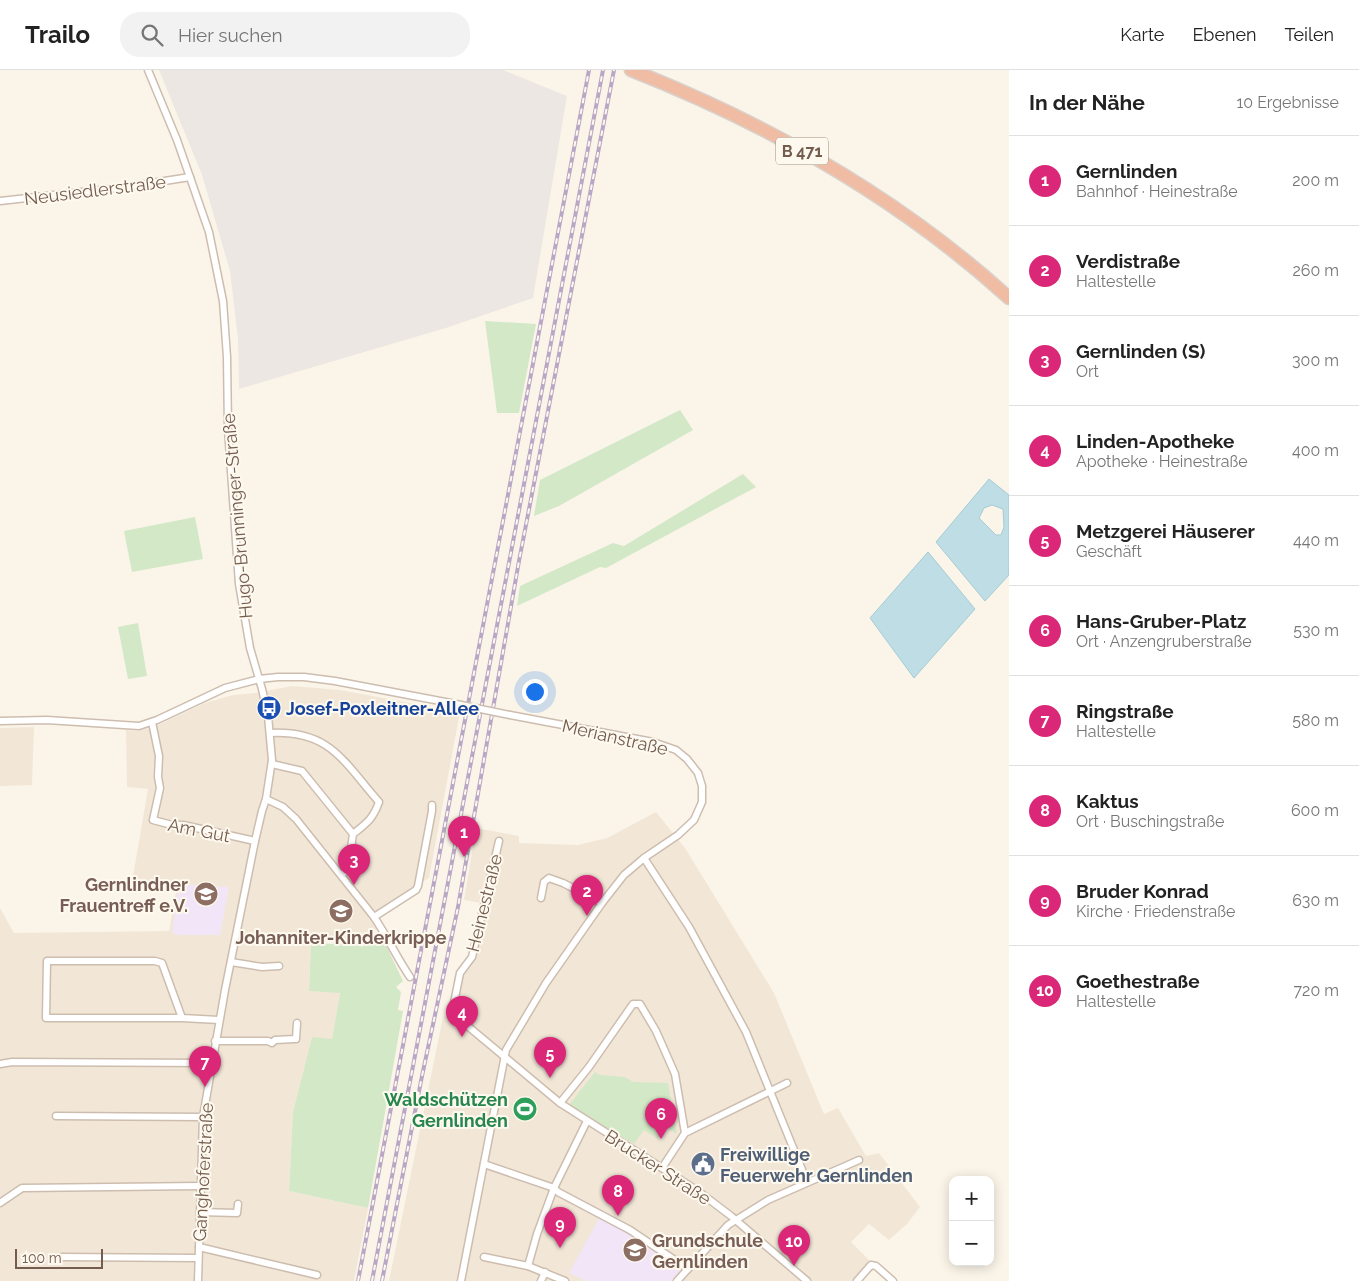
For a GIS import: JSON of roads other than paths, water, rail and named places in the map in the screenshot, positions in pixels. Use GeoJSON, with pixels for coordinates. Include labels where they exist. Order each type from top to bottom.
{"type":"FeatureCollection","features":[{"type":"Feature","properties":{"kind":"highway","name":"B 471"},"geometry":{"type":"LineString","coordinates":[[631,70],[702,98],[746,120],[860,186],[922,228],[988,278],[1009,298]]}},
{"type":"Feature","properties":{"kind":"street","name":"Hugo-Brunninger-Straße"},"geometry":{"type":"LineString","coordinates":[[148,70],[177,140],[209,232],[223,301],[227,357],[228,429],[239,584],[250,648],[264,696],[270,734],[272,764],[266,799]]}},
{"type":"Feature","properties":{"kind":"street","name":"Neusiedlerstraße"},"geometry":{"type":"LineString","coordinates":[[0,201],[126,187],[190,177]]}},
{"type":"Feature","properties":{"kind":"street","name":"Merianstraße"},"geometry":{"type":"LineString","coordinates":[[259,679],[304,678],[327,680],[653,742],[676,750],[687,759],[698,773],[702,786],[702,802],[694,820],[678,835],[644,858],[624,875],[574,941],[546,983],[506,1050],[462,1281]]}},
{"type":"Feature","properties":{"kind":"street"},"geometry":{"type":"LineString","coordinates":[[0,721],[47,720],[134,726],[152,722],[225,688],[259,679]]}},
{"type":"Feature","properties":{"kind":"street","name":"Am Gut"},"geometry":{"type":"LineString","coordinates":[[152,722],[159,756],[158,778],[160,788],[153,820],[172,825],[183,824],[254,842]]}},
{"type":"Feature","properties":{"kind":"street"},"geometry":{"type":"LineString","coordinates":[[270,734],[302,735],[324,743],[336,752],[379,802],[370,821],[353,834],[348,870],[341,875]]}},
{"type":"Feature","properties":{"kind":"street"},"geometry":{"type":"LineString","coordinates":[[272,764],[302,771],[353,834]]}},
{"type":"Feature","properties":{"kind":"street"},"geometry":{"type":"LineString","coordinates":[[266,799],[290,813],[341,875],[383,930],[396,956],[410,977]]}},
{"type":"Feature","properties":{"kind":"street","name":"Ganghoferstraße"},"geometry":{"type":"LineString","coordinates":[[198,1281],[203,1117],[215,1041],[254,842],[266,799]]}},
{"type":"Feature","properties":{"kind":"street"},"geometry":{"type":"LineString","coordinates":[[374,917],[416,890],[432,805]]}},
{"type":"Feature","properties":{"kind":"street","name":"Heinestraße"},"geometry":{"type":"LineString","coordinates":[[499,841],[472,957],[460,973],[452,1013],[504,1058]]}},
{"type":"Feature","properties":{"kind":"street"},"geometry":{"type":"LineString","coordinates":[[644,858],[689,927],[744,1028],[770,1092],[774,1097],[807,1182]]}},
{"type":"Feature","properties":{"kind":"street"},"geometry":{"type":"LineString","coordinates":[[542,898],[544,882],[549,878],[602,903]]}},
{"type":"Feature","properties":{"kind":"street"},"geometry":{"type":"LineString","coordinates":[[182,1018],[162,963],[155,961],[47,962],[46,1018],[182,1018],[219,1020]]}},
{"type":"Feature","properties":{"kind":"street"},"geometry":{"type":"LineString","coordinates":[[231,962],[262,967],[280,966]]}},
{"type":"Feature","properties":{"kind":"street"},"geometry":{"type":"LineString","coordinates":[[560,1103],[589,1067],[632,1004],[640,1004],[656,1031],[675,1074],[685,1133]]}},
{"type":"Feature","properties":{"kind":"street"},"geometry":{"type":"LineString","coordinates":[[215,1041],[268,1041],[272,1043],[275,1040],[296,1039],[298,1022]]}},
{"type":"Feature","properties":{"kind":"street","name":"Brucker Straße"},"geometry":{"type":"LineString","coordinates":[[504,1058],[560,1103],[698,1191],[807,1281]]}},
{"type":"Feature","properties":{"kind":"street"},"geometry":{"type":"LineString","coordinates":[[0,1064],[12,1062],[212,1063]]}},
{"type":"Feature","properties":{"kind":"street"},"geometry":{"type":"LineString","coordinates":[[662,1168],[685,1133],[787,1083]]}},
{"type":"Feature","properties":{"kind":"street"},"geometry":{"type":"LineString","coordinates":[[56,1116],[203,1117]]}},
{"type":"Feature","properties":{"kind":"street"},"geometry":{"type":"LineString","coordinates":[[528,1266],[537,1234],[554,1188],[587,1121]]}},
{"type":"Feature","properties":{"kind":"street"},"geometry":{"type":"LineString","coordinates":[[677,1281],[728,1225],[768,1200],[859,1160]]}},
{"type":"Feature","properties":{"kind":"street"},"geometry":{"type":"LineString","coordinates":[[484,1164],[554,1188],[558,1192],[630,1230],[688,1269]]}},
{"type":"Feature","properties":{"kind":"street"},"geometry":{"type":"LineString","coordinates":[[0,1203],[22,1188],[200,1186]]}},
{"type":"Feature","properties":{"kind":"street"},"geometry":{"type":"LineString","coordinates":[[200,1212],[237,1213],[238,1204]]}},
{"type":"Feature","properties":{"kind":"street"},"geometry":{"type":"LineString","coordinates":[[199,1247],[317,1276]]}},
{"type":"Feature","properties":{"kind":"street"},"geometry":{"type":"LineString","coordinates":[[62,1257],[198,1258]]}},
{"type":"Feature","properties":{"kind":"street"},"geometry":{"type":"LineString","coordinates":[[484,1257],[528,1266],[565,1281]]}},
{"type":"Feature","properties":{"kind":"street"},"geometry":{"type":"LineString","coordinates":[[857,1281],[871,1265],[876,1266],[893,1281]]}},
{"type":"Feature","properties":{"kind":"street"},"geometry":{"type":"LineString","coordinates":[[541,1281],[545,1272]]}},
{"type":"Feature","properties":{"kind":"water"},"geometry":{"type":"Polygon","coordinates":[[[989,479],[1009,495],[1009,575],[985,601],[936,542],[989,479]],[[992,505],[984,508],[979,518],[996,535],[1001,535],[1004,527],[1003,509],[992,505]]]}},
{"type":"Feature","properties":{"kind":"water"},"geometry":{"type":"Polygon","coordinates":[[[928,552],[975,609],[914,678],[870,618],[928,552]]]}},
{"type":"Feature","properties":{"kind":"railway"},"geometry":{"type":"LineString","coordinates":[[358,1281],[589,70]]}},
{"type":"Feature","properties":{"kind":"railway"},"geometry":{"type":"LineString","coordinates":[[372,1281],[603,70]]}},
{"type":"Feature","properties":{"kind":"railway"},"geometry":{"type":"LineString","coordinates":[[382,1281],[422,1076],[458,907],[519,561],[614,70]]}},
{"type":"Feature","properties":{"kind":"place","name":"Josef-Poxleitner-Allee"},"geometry":{"type":"Point","coordinates":[269,708]}},
{"type":"Feature","properties":{"kind":"place","name":"Gernlinden"},"geometry":{"type":"Point","coordinates":[464,857]}},
{"type":"Feature","properties":{"kind":"place","name":"Gernlinden (S)"},"geometry":{"type":"Point","coordinates":[354,885]}},
{"type":"Feature","properties":{"kind":"place","name":"Gernlindner Frauentreff e.V."},"geometry":{"type":"Point","coordinates":[206,894]}},
{"type":"Feature","properties":{"kind":"place","name":"Johanniter-Kinderkrippe"},"geometry":{"type":"Point","coordinates":[341,911]}},
{"type":"Feature","properties":{"kind":"place","name":"Verdistraße"},"geometry":{"type":"Point","coordinates":[587,916]}},
{"type":"Feature","properties":{"kind":"place","name":"Linden-Apotheke"},"geometry":{"type":"Point","coordinates":[462,1037]}},
{"type":"Feature","properties":{"kind":"place","name":"Metzgerei Häuserer"},"geometry":{"type":"Point","coordinates":[550,1078]}},
{"type":"Feature","properties":{"kind":"place","name":"Ringstraße"},"geometry":{"type":"Point","coordinates":[205,1087]}},
{"type":"Feature","properties":{"kind":"place","name":"Waldschützen Gernlinden"},"geometry":{"type":"Point","coordinates":[525,1109]}},
{"type":"Feature","properties":{"kind":"place","name":"Hans-Gruber-Platz"},"geometry":{"type":"Point","coordinates":[661,1139]}},
{"type":"Feature","properties":{"kind":"place","name":"Freiwillige Feuerwehr Gernlinden"},"geometry":{"type":"Point","coordinates":[703,1164]}},
{"type":"Feature","properties":{"kind":"place","name":"Kaktus"},"geometry":{"type":"Point","coordinates":[618,1216]}},
{"type":"Feature","properties":{"kind":"place","name":"Bruder Konrad"},"geometry":{"type":"Point","coordinates":[560,1248]}},
{"type":"Feature","properties":{"kind":"place","name":"Grundschule Gernlinden"},"geometry":{"type":"Point","coordinates":[635,1250]}},
{"type":"Feature","properties":{"kind":"place","name":"Goethestraße"},"geometry":{"type":"Point","coordinates":[794,1266]}}]}
